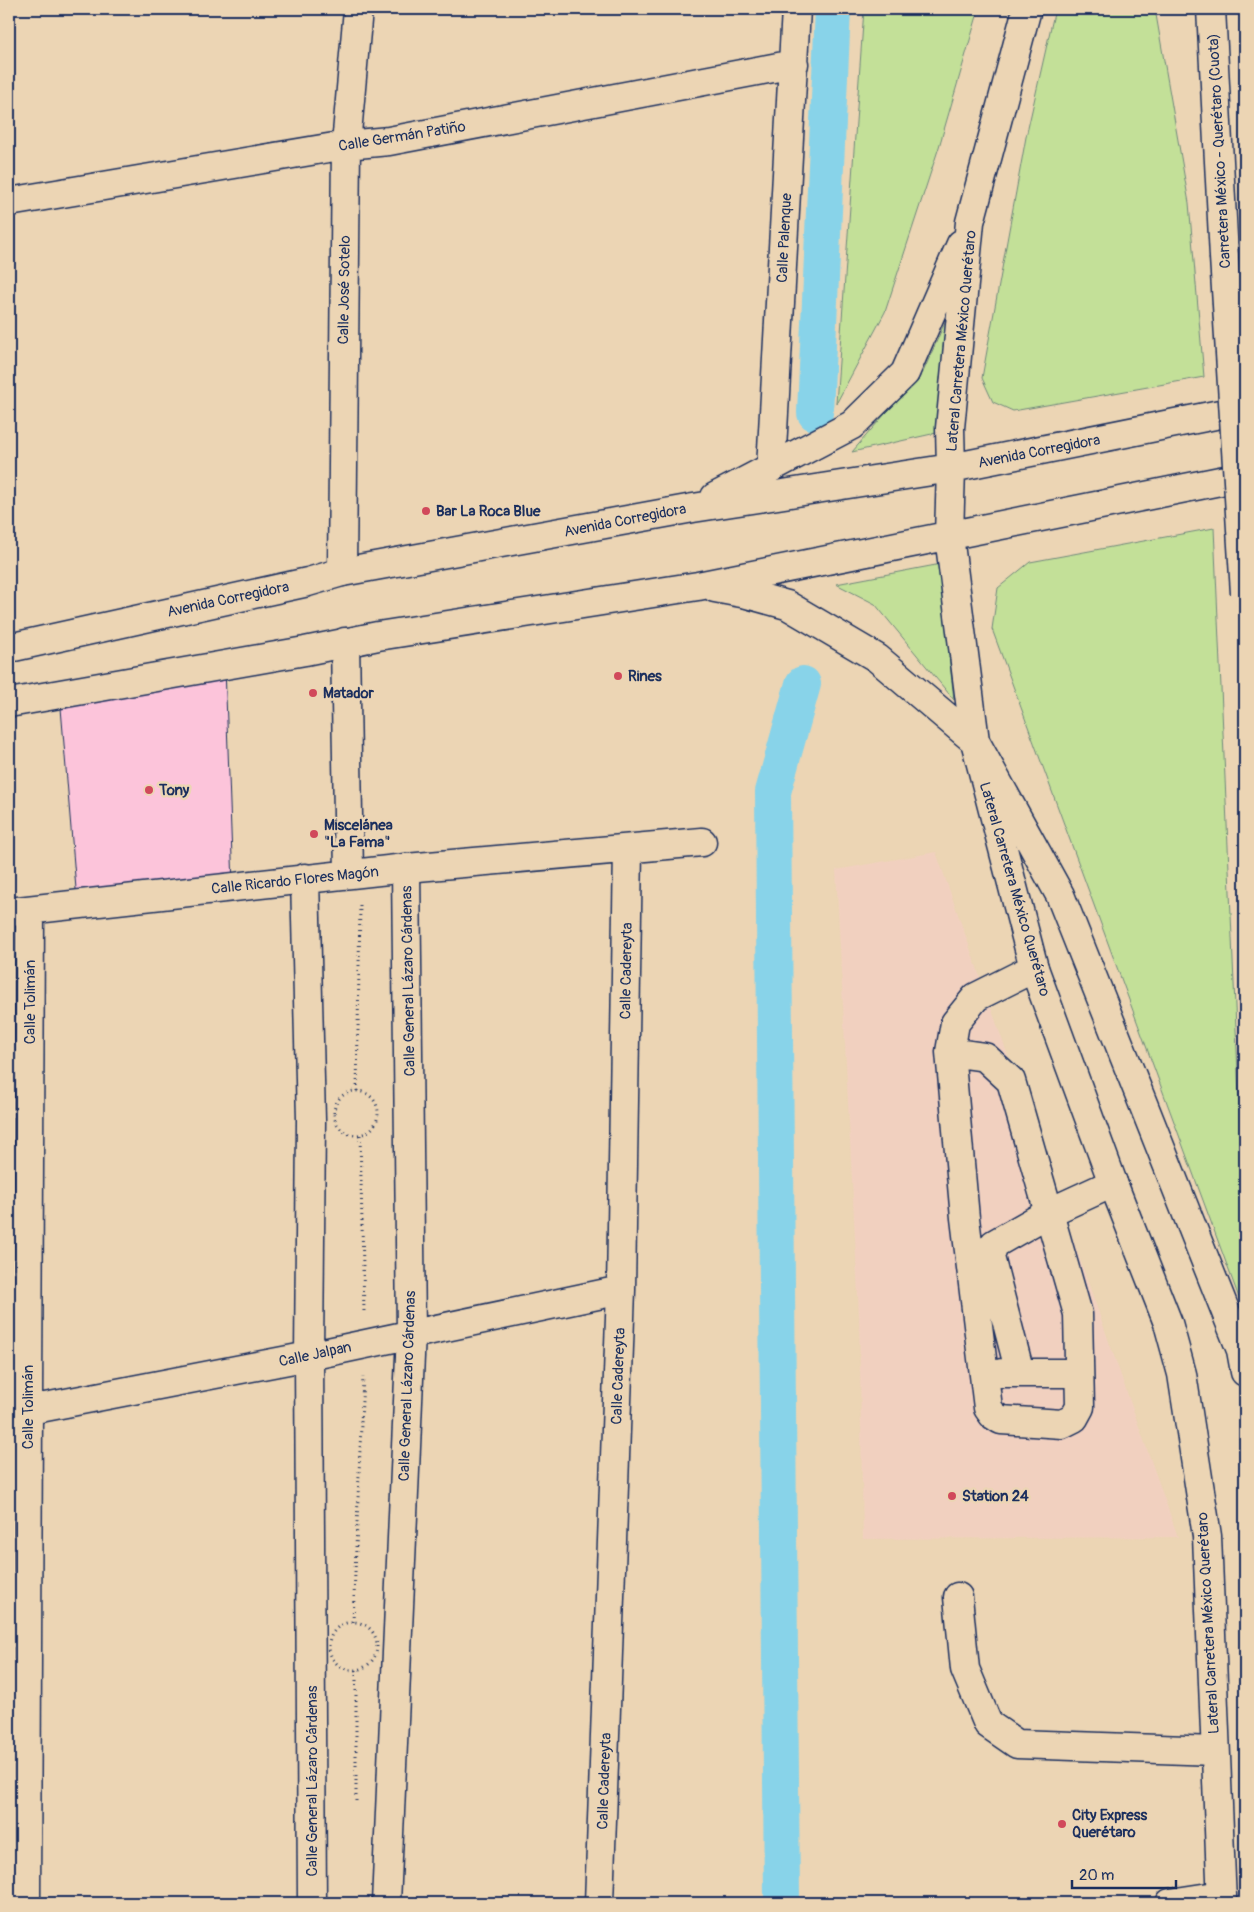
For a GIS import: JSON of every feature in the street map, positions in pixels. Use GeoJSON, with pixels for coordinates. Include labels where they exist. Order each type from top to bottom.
{"type":"FeatureCollection","features":[{"type":"Feature","properties":{"kind":"main road","name":"Calle José Sotelo"},"geometry":{"type":"LineString","coordinates":[[342,572],[346,145],[358,9]]}},
{"type":"Feature","properties":{"kind":"main road","name":"Calle Palenque"},"geometry":{"type":"LineString","coordinates":[[771,468],[796,9]]}},
{"type":"Feature","properties":{"kind":"main road","name":"Lateral Carretera México Querétaro"},"geometry":{"type":"LineString","coordinates":[[1027,9],[970,222],[950,428],[949,536],[975,741],[1034,968],[1168,1323],[1182,1374],[1207,1536],[1222,1899]]}},
{"type":"Feature","properties":{"kind":"main road","name":"Carretera México - Querétaro (Cuota)"},"geometry":{"type":"LineString","coordinates":[[1212,9],[1224,257],[1245,593]]}},
{"type":"Feature","properties":{"kind":"main road","name":"Calle Germán Patiño"},"geometry":{"type":"LineString","coordinates":[[9,202],[346,145],[389,141],[794,64]]}},
{"type":"Feature","properties":{"kind":"main road"},"geometry":{"type":"LineString","coordinates":[[693,508],[852,425],[905,373],[970,222]]}},
{"type":"Feature","properties":{"kind":"main road","name":"Avenida Corregidora"},"geometry":{"type":"LineString","coordinates":[[9,648],[289,586],[342,572],[693,508],[951,468],[1245,409]]}},
{"type":"Feature","properties":{"kind":"main road"},"geometry":{"type":"LineString","coordinates":[[9,703],[305,651],[345,642],[698,586],[1245,476]]}},
{"type":"Feature","properties":{"kind":"main road"},"geometry":{"type":"LineString","coordinates":[[698,586],[747,594],[787,605],[876,658],[975,741],[1060,895],[1241,1350],[1245,1372]]}},
{"type":"Feature","properties":{"kind":"main road"},"geometry":{"type":"LineString","coordinates":[[345,642],[354,873]]}},
{"type":"Feature","properties":{"kind":"main road","name":"Calle Ricardo Flores Magón"},"geometry":{"type":"LineString","coordinates":[[20,911],[354,873],[702,842]]}},
{"type":"Feature","properties":{"kind":"main road","name":"Calle Cadereyta"},"geometry":{"type":"LineString","coordinates":[[599,1903],[621,1290],[628,849]]}},
{"type":"Feature","properties":{"kind":"main road","name":"Calle General Lázaro Cárdenas"},"geometry":{"type":"LineString","coordinates":[[386,1903],[411,1333],[406,868]]}},
{"type":"Feature","properties":{"kind":"main road","name":"Calle General Lázaro Cárdenas"},"geometry":{"type":"LineString","coordinates":[[305,878],[311,1120],[309,1356],[312,1903]]}},
{"type":"Feature","properties":{"kind":"main road","name":"Calle Tolimán"},"geometry":{"type":"LineString","coordinates":[[20,911],[19,1412],[26,1903]]}},
{"type":"Feature","properties":{"kind":"main road"},"geometry":{"type":"LineString","coordinates":[[950,1052],[986,1057],[1011,1081],[1078,1314],[1080,1407],[1074,1418],[1062,1424],[1001,1420],[993,1415],[988,1408],[965,1218],[950,1052],[955,1023],[976,997],[1034,968]]}},
{"type":"Feature","properties":{"kind":"main road"},"geometry":{"type":"LineString","coordinates":[[1020,1373],[990,1257],[994,1244],[1050,1212],[1114,1183]]}},
{"type":"Feature","properties":{"kind":"main road","name":"Calle Jalpan"},"geometry":{"type":"LineString","coordinates":[[19,1412],[309,1356],[621,1290]]}},
{"type":"Feature","properties":{"kind":"main road"},"geometry":{"type":"LineString","coordinates":[[983,1374],[1079,1373]]}},
{"type":"Feature","properties":{"kind":"main road"},"geometry":{"type":"LineString","coordinates":[[958,1597],[965,1669],[988,1724],[1016,1744],[1215,1751]]}},
{"type":"Feature","properties":{"kind":"main road"},"geometry":{"type":"LineString","coordinates":[[1170,1903],[1222,1899]]}},
{"type":"Feature","properties":{"kind":"path"},"geometry":{"type":"LineString","coordinates":[[354,873],[357,1091]]}},
{"type":"Feature","properties":{"kind":"path"},"geometry":{"type":"LineString","coordinates":[[357,1091],[366,1093],[373,1098],[379,1116],[376,1124],[369,1132],[351,1135],[338,1126],[334,1111],[340,1098],[348,1093],[357,1091]]}},
{"type":"Feature","properties":{"kind":"path"},"geometry":{"type":"LineString","coordinates":[[353,1622],[365,1344],[360,1135]]}},
{"type":"Feature","properties":{"kind":"path"},"geometry":{"type":"LineString","coordinates":[[353,1622],[362,1624],[370,1629],[375,1637],[377,1646],[371,1662],[356,1670],[338,1665],[332,1657],[329,1648],[331,1638],[336,1630],[344,1624],[353,1622]]}},
{"type":"Feature","properties":{"kind":"path"},"geometry":{"type":"LineString","coordinates":[[356,1670],[356,1806]]}},
{"type":"Feature","properties":{"kind":"shaded area"},"geometry":{"type":"Polygon","coordinates":[[[936,852],[1178,1537],[863,1539],[859,1315],[836,870],[936,852]]]}},
{"type":"Feature","properties":{"kind":"green space"},"geometry":{"type":"Polygon","coordinates":[[[864,9],[979,9],[939,147],[885,312],[836,404],[864,9]]]}},
{"type":"Feature","properties":{"kind":"green space"},"geometry":{"type":"Polygon","coordinates":[[[1055,9],[1155,9],[1189,203],[1204,377],[1013,411],[993,402],[982,378],[1026,137],[1055,9]]]}},
{"type":"Feature","properties":{"kind":"green space"},"geometry":{"type":"Polygon","coordinates":[[[956,297],[945,431],[852,452],[891,407],[920,379],[956,297]]]}},
{"type":"Feature","properties":{"kind":"green space"},"geometry":{"type":"Polygon","coordinates":[[[1214,528],[1245,1233],[1245,1314],[992,629],[998,588],[1030,562],[1214,528]]]}},
{"type":"Feature","properties":{"kind":"green space"},"geometry":{"type":"Polygon","coordinates":[[[941,564],[941,582],[954,700],[875,604],[836,584],[941,564]]]}},
{"type":"Feature","properties":{"kind":"building","name":"Tony"},"geometry":{"type":"Polygon","coordinates":[[[225,668],[233,885],[77,901],[60,696],[225,668]]]}},
{"type":"Feature","properties":{"kind":"waterway"},"geometry":{"type":"LineString","coordinates":[[815,413],[833,9]]}},
{"type":"Feature","properties":{"kind":"waterway"},"geometry":{"type":"LineString","coordinates":[[782,1903],[773,792],[803,684]]}},
{"type":"Feature","properties":{"kind":"place","name":"Bar La Roca Blue"},"geometry":{"type":"Point","coordinates":[426,511]}},
{"type":"Feature","properties":{"kind":"place","name":"Rines"},"geometry":{"type":"Point","coordinates":[618,676]}},
{"type":"Feature","properties":{"kind":"place","name":"Matador"},"geometry":{"type":"Point","coordinates":[313,693]}},
{"type":"Feature","properties":{"kind":"place","name":"Tony"},"geometry":{"type":"Point","coordinates":[149,790]}},
{"type":"Feature","properties":{"kind":"place","name":"Miscelánea \"La Fama\""},"geometry":{"type":"Point","coordinates":[314,834]}},
{"type":"Feature","properties":{"kind":"place","name":"Station 24"},"geometry":{"type":"Point","coordinates":[952,1496]}},
{"type":"Feature","properties":{"kind":"place","name":"City Express Querétaro"},"geometry":{"type":"Point","coordinates":[1062,1824]}}]}
